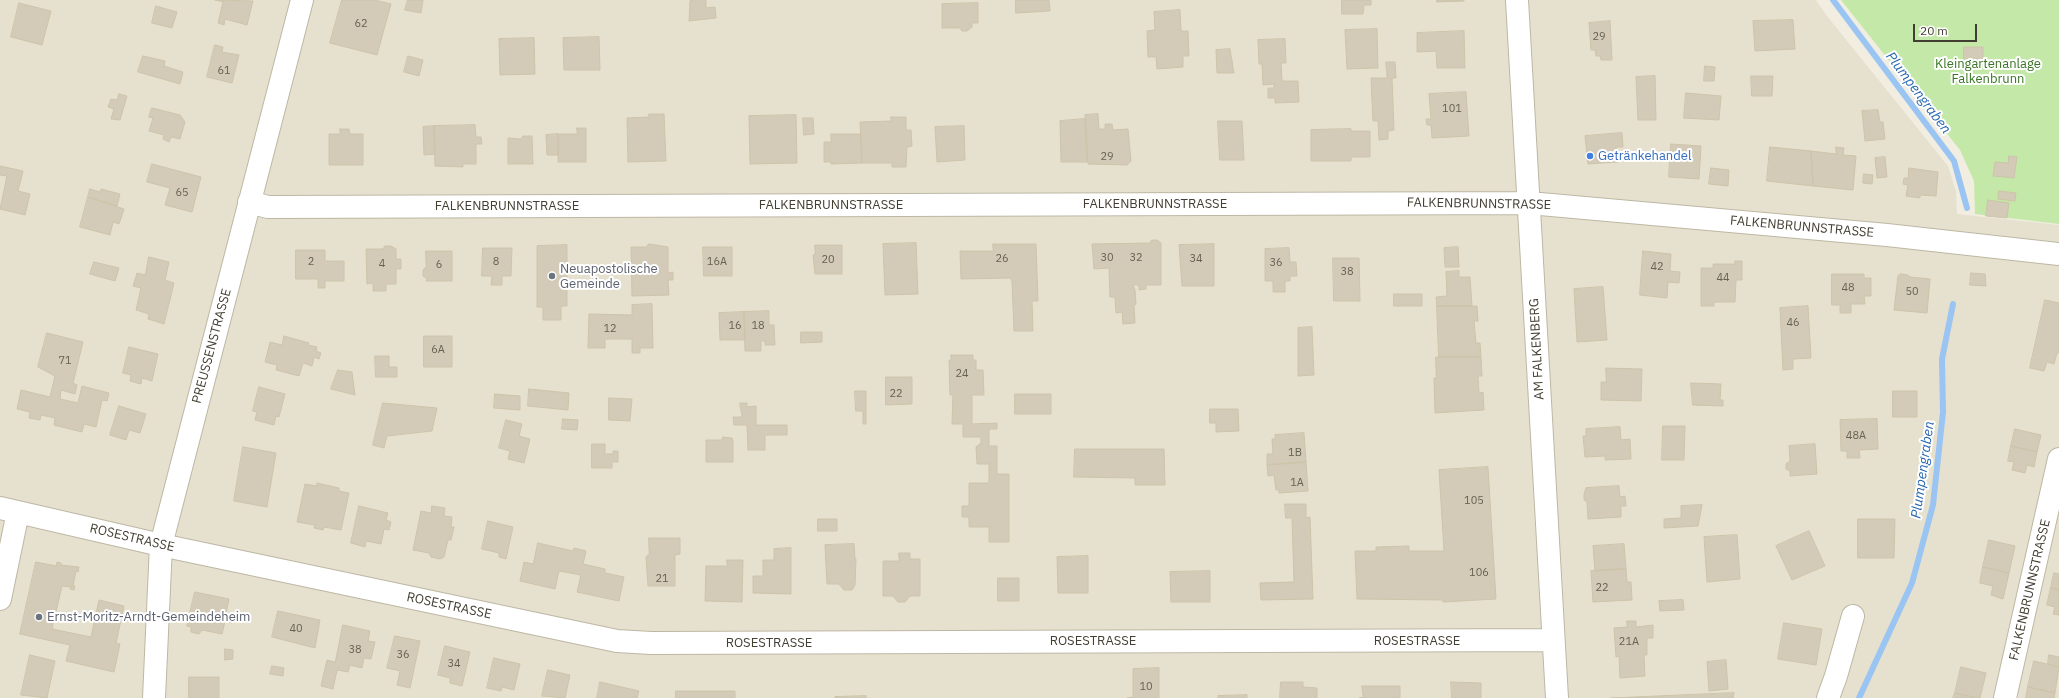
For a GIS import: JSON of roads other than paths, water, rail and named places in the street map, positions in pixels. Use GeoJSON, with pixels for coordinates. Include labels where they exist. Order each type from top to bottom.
{"type":"FeatureCollection","features":[{"type":"Feature","properties":{"kind":"street","name":"PREUSSENSTRASSE"},"geometry":{"type":"LineString","coordinates":[[154,698],[161,545],[302,0]]}},
{"type":"Feature","properties":{"kind":"street","name":"AM FALKENBERG"},"geometry":{"type":"LineString","coordinates":[[1517,0],[1557,698]]}},
{"type":"Feature","properties":{"kind":"street","name":"FALKENBRUNNSTRASSE"},"geometry":{"type":"LineString","coordinates":[[249,202],[268,207],[1529,203],[1887,235],[2059,254]]}},
{"type":"Feature","properties":{"kind":"street","name":"FALKENBRUNNSTRASSE"},"geometry":{"type":"LineString","coordinates":[[2006,698],[2059,458]]}},
{"type":"Feature","properties":{"kind":"street","name":"ROSESTRASSE"},"geometry":{"type":"LineString","coordinates":[[9,510],[161,545],[617,641],[651,643],[1553,640]]}},
{"type":"Feature","properties":{"kind":"street"},"geometry":{"type":"LineString","coordinates":[[0,599],[9,510]]}},
{"type":"Feature","properties":{"kind":"street"},"geometry":{"type":"LineString","coordinates":[[1828,698],[1836,676],[1853,616]]}},
{"type":"Feature","properties":{"kind":"waterway","name":"Plumpengraben"},"geometry":{"type":"LineString","coordinates":[[1833,0],[1954,161],[1967,208]]}},
{"type":"Feature","properties":{"kind":"waterway","name":"Plumpengraben"},"geometry":{"type":"LineString","coordinates":[[1859,698],[1912,583],[1933,505],[1943,412],[1942,359],[1953,304]]}},
{"type":"Feature","properties":{"kind":"place","name":"Getränkehandel"},"geometry":{"type":"Point","coordinates":[1590,156]}},
{"type":"Feature","properties":{"kind":"place","name":"Neuapostolische Gemeinde"},"geometry":{"type":"Point","coordinates":[552,276]}},
{"type":"Feature","properties":{"kind":"place","name":"Ernst-Moritz-Arndt-Gemeindeheim"},"geometry":{"type":"Point","coordinates":[39,617]}},
{"type":"Feature","properties":{"kind":"park label","name":"Kleingartenanlage Falkenbrunn"},"geometry":{"type":"Point","coordinates":[1988,72]}}]}
